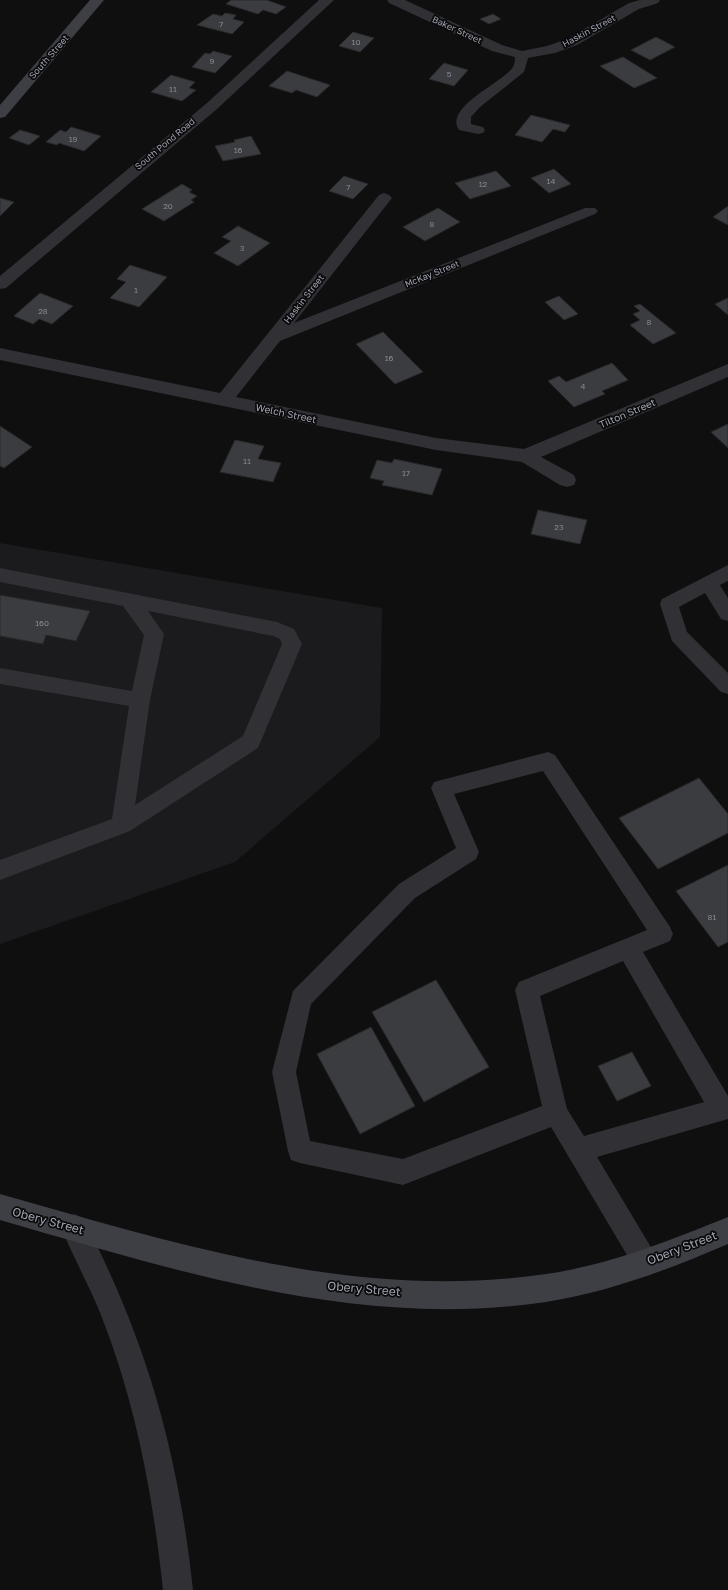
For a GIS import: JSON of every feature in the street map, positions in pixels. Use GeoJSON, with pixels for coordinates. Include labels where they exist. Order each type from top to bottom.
{"type":"FeatureCollection","features":[{"type":"Feature","properties":{"kind":"main road","name":"South Street"},"geometry":{"type":"LineString","coordinates":[[0,114],[97,0]]}},
{"type":"Feature","properties":{"kind":"main road","name":"Obery Street"},"geometry":{"type":"LineString","coordinates":[[0,1207],[74,1227],[139,1247],[245,1273],[373,1292],[459,1294],[532,1290],[586,1280],[646,1263],[702,1242],[728,1230]]}},
{"type":"Feature","properties":{"kind":"street","name":"South Pond Road"},"geometry":{"type":"LineString","coordinates":[[0,284],[212,106],[327,0]]}},
{"type":"Feature","properties":{"kind":"street","name":"Baker Street"},"geometry":{"type":"LineString","coordinates":[[394,0],[497,48],[522,55]]}},
{"type":"Feature","properties":{"kind":"street","name":"Haskin Street"},"geometry":{"type":"LineString","coordinates":[[522,55],[550,50],[572,42],[634,6],[653,0]]}},
{"type":"Feature","properties":{"kind":"street","name":"Haskin Street"},"geometry":{"type":"LineString","coordinates":[[224,400],[384,198]]}},
{"type":"Feature","properties":{"kind":"street","name":"McKay Street"},"geometry":{"type":"LineString","coordinates":[[274,337],[590,211]]}},
{"type":"Feature","properties":{"kind":"street","name":"Welch Street"},"geometry":{"type":"LineString","coordinates":[[0,354],[436,444],[526,456],[567,480]]}},
{"type":"Feature","properties":{"kind":"street","name":"Tilton Street"},"geometry":{"type":"LineString","coordinates":[[526,456],[728,370]]}},
{"type":"Feature","properties":{"kind":"street"},"geometry":{"type":"LineString","coordinates":[[74,1227],[106,1291],[123,1334],[141,1391],[166,1496],[174,1544],[178,1590]]}},
{"type":"Feature","properties":{"kind":"lane"},"geometry":{"type":"LineString","coordinates":[[478,130],[464,127],[464,116],[475,104],[519,69],[522,55]]}},
{"type":"Feature","properties":{"kind":"lane"},"geometry":{"type":"LineString","coordinates":[[728,572],[670,604],[679,636],[728,686]]}},
{"type":"Feature","properties":{"kind":"lane"},"geometry":{"type":"LineString","coordinates":[[0,575],[278,629],[287,634],[292,644],[251,742],[122,825],[0,870]]}},
{"type":"Feature","properties":{"kind":"lane"},"geometry":{"type":"LineString","coordinates":[[709,583],[728,614]]}},
{"type":"Feature","properties":{"kind":"lane"},"geometry":{"type":"LineString","coordinates":[[122,825],[140,700],[154,634],[129,600]]}},
{"type":"Feature","properties":{"kind":"lane"},"geometry":{"type":"LineString","coordinates":[[0,676],[140,700]]}},
{"type":"Feature","properties":{"kind":"lane"},"geometry":{"type":"LineString","coordinates":[[556,1113],[403,1172],[300,1151],[284,1072],[301,999],[407,891],[468,852],[441,788],[548,760],[662,934],[527,990],[556,1113],[646,1263]]}},
{"type":"Feature","properties":{"kind":"lane"},"geometry":{"type":"LineString","coordinates":[[579,1150],[722,1109],[628,948]]}},
{"type":"Feature","properties":{"kind":"shaded area"},"geometry":{"type":"Polygon","coordinates":[[[0,543],[382,608],[380,737],[235,862],[0,944],[0,543]]]}},
{"type":"Feature","properties":{"kind":"building"},"geometry":{"type":"Polygon","coordinates":[[[231,0],[267,0],[286,7],[276,14],[263,10],[258,14],[226,4],[231,0]]]}},
{"type":"Feature","properties":{"kind":"building"},"geometry":{"type":"Polygon","coordinates":[[[225,13],[236,15],[233,19],[244,22],[232,34],[197,25],[213,14],[222,16],[225,13]]]}},
{"type":"Feature","properties":{"kind":"building"},"geometry":{"type":"Polygon","coordinates":[[[493,14],[501,19],[489,24],[480,19],[493,14]]]}},
{"type":"Feature","properties":{"kind":"building"},"geometry":{"type":"Polygon","coordinates":[[[353,32],[374,38],[360,52],[339,46],[353,32]]]}},
{"type":"Feature","properties":{"kind":"building"},"geometry":{"type":"Polygon","coordinates":[[[656,37],[675,47],[650,60],[631,50],[656,37]]]}},
{"type":"Feature","properties":{"kind":"building"},"geometry":{"type":"Polygon","coordinates":[[[213,51],[232,56],[215,73],[192,67],[205,53],[210,54],[213,51]]]}},
{"type":"Feature","properties":{"kind":"building"},"geometry":{"type":"Polygon","coordinates":[[[623,57],[657,78],[634,88],[600,66],[623,57]]]}},
{"type":"Feature","properties":{"kind":"building"},"geometry":{"type":"Polygon","coordinates":[[[444,63],[468,70],[454,86],[429,79],[444,63]]]}},
{"type":"Feature","properties":{"kind":"building"},"geometry":{"type":"Polygon","coordinates":[[[287,71],[330,85],[317,97],[296,90],[292,93],[269,86],[287,71]]]}},
{"type":"Feature","properties":{"kind":"building"},"geometry":{"type":"Polygon","coordinates":[[[171,75],[195,82],[189,88],[196,90],[182,101],[151,92],[171,75]]]}},
{"type":"Feature","properties":{"kind":"building"},"geometry":{"type":"Polygon","coordinates":[[[531,115],[570,125],[565,132],[553,129],[542,142],[515,135],[531,115]]]}},
{"type":"Feature","properties":{"kind":"building"},"geometry":{"type":"Polygon","coordinates":[[[71,127],[101,136],[84,151],[59,143],[57,145],[46,142],[60,130],[66,132],[71,127]]]}},
{"type":"Feature","properties":{"kind":"building"},"geometry":{"type":"Polygon","coordinates":[[[20,130],[40,136],[29,145],[9,138],[20,130]]]}},
{"type":"Feature","properties":{"kind":"building"},"geometry":{"type":"Polygon","coordinates":[[[251,136],[261,154],[223,161],[215,146],[235,142],[234,140],[251,136]]]}},
{"type":"Feature","properties":{"kind":"building"},"geometry":{"type":"Polygon","coordinates":[[[554,169],[571,184],[549,193],[531,178],[554,169]]]}},
{"type":"Feature","properties":{"kind":"building"},"geometry":{"type":"Polygon","coordinates":[[[496,171],[511,186],[470,199],[455,183],[496,171]]]}},
{"type":"Feature","properties":{"kind":"building"},"geometry":{"type":"Polygon","coordinates":[[[344,176],[368,184],[353,199],[329,191],[344,176]]]}},
{"type":"Feature","properties":{"kind":"building"},"geometry":{"type":"Polygon","coordinates":[[[182,184],[192,190],[189,192],[197,196],[191,200],[194,202],[164,221],[142,209],[182,184]]]}},
{"type":"Feature","properties":{"kind":"building"},"geometry":{"type":"Polygon","coordinates":[[[0,198],[14,202],[0,216],[0,198]]]}},
{"type":"Feature","properties":{"kind":"building"},"geometry":{"type":"Polygon","coordinates":[[[728,206],[728,225],[713,217],[728,206]]]}},
{"type":"Feature","properties":{"kind":"building"},"geometry":{"type":"Polygon","coordinates":[[[438,208],[460,222],[425,241],[403,227],[438,208]]]}},
{"type":"Feature","properties":{"kind":"building"},"geometry":{"type":"Polygon","coordinates":[[[238,226],[270,243],[238,266],[214,253],[231,241],[222,237],[238,226]]]}},
{"type":"Feature","properties":{"kind":"building"},"geometry":{"type":"Polygon","coordinates":[[[130,265],[167,277],[139,307],[110,298],[126,282],[117,279],[130,265]]]}},
{"type":"Feature","properties":{"kind":"building"},"geometry":{"type":"Polygon","coordinates":[[[40,293],[73,306],[52,324],[39,319],[33,324],[14,316],[40,293]]]}},
{"type":"Feature","properties":{"kind":"building"},"geometry":{"type":"Polygon","coordinates":[[[559,296],[578,314],[564,320],[545,302],[559,296]]]}},
{"type":"Feature","properties":{"kind":"building"},"geometry":{"type":"Polygon","coordinates":[[[728,298],[728,315],[715,304],[728,298]]]}},
{"type":"Feature","properties":{"kind":"building"},"geometry":{"type":"Polygon","coordinates":[[[640,304],[676,333],[653,344],[630,325],[640,320],[633,314],[640,311],[634,306],[640,304]]]}},
{"type":"Feature","properties":{"kind":"building"},"geometry":{"type":"Polygon","coordinates":[[[383,332],[423,372],[395,384],[356,344],[383,332]]]}},
{"type":"Feature","properties":{"kind":"building"},"geometry":{"type":"Polygon","coordinates":[[[612,363],[628,380],[602,391],[605,394],[574,407],[548,381],[559,376],[566,382],[612,363]]]}},
{"type":"Feature","properties":{"kind":"building"},"geometry":{"type":"Polygon","coordinates":[[[728,424],[728,448],[711,432],[728,424]]]}},
{"type":"Feature","properties":{"kind":"building"},"geometry":{"type":"Polygon","coordinates":[[[0,426],[32,447],[4,468],[0,466],[0,426]]]}},
{"type":"Feature","properties":{"kind":"building"},"geometry":{"type":"Polygon","coordinates":[[[235,440],[264,446],[258,459],[281,463],[273,482],[220,472],[235,440]]]}},
{"type":"Feature","properties":{"kind":"building"},"geometry":{"type":"Polygon","coordinates":[[[394,459],[442,469],[432,495],[382,485],[384,481],[370,478],[377,460],[392,463],[394,459]]]}},
{"type":"Feature","properties":{"kind":"building"},"geometry":{"type":"Polygon","coordinates":[[[538,510],[587,520],[580,544],[531,534],[538,510]]]}},
{"type":"Feature","properties":{"kind":"building"},"geometry":{"type":"Polygon","coordinates":[[[0,595],[90,611],[76,641],[46,635],[43,644],[0,636],[0,595]]]}},
{"type":"Feature","properties":{"kind":"building"},"geometry":{"type":"Polygon","coordinates":[[[699,778],[728,814],[728,833],[658,869],[619,818],[699,778]]]}},
{"type":"Feature","properties":{"kind":"building"},"geometry":{"type":"Polygon","coordinates":[[[728,865],[728,942],[718,947],[676,891],[728,865]]]}},
{"type":"Feature","properties":{"kind":"building"},"geometry":{"type":"Polygon","coordinates":[[[436,980],[489,1067],[424,1102],[372,1012],[436,980]]]}},
{"type":"Feature","properties":{"kind":"building"},"geometry":{"type":"Polygon","coordinates":[[[371,1027],[415,1106],[360,1134],[317,1054],[371,1027]]]}},
{"type":"Feature","properties":{"kind":"building"},"geometry":{"type":"Polygon","coordinates":[[[632,1052],[651,1086],[617,1101],[598,1066],[632,1052]]]}}]}
